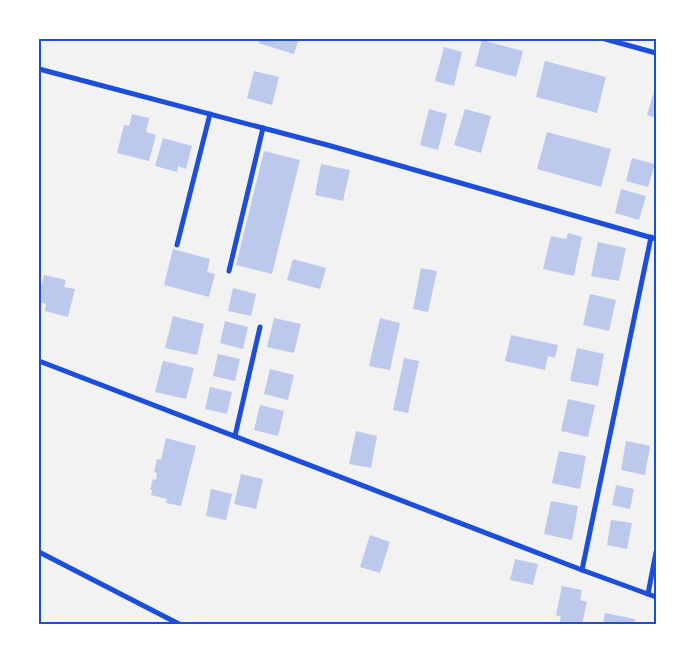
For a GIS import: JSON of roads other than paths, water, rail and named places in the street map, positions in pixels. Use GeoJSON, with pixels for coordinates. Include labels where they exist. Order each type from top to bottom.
{"type":"FeatureCollection","features":[{"type":"Feature","properties":{"kind":"street"},"geometry":{"type":"LineString","coordinates":[[605,39],[656,53]]}},
{"type":"Feature","properties":{"kind":"street"},"geometry":{"type":"LineString","coordinates":[[39,69],[350,151],[654,238],[582,570]]}},
{"type":"Feature","properties":{"kind":"street"},"geometry":{"type":"LineString","coordinates":[[177,245],[210,114]]}},
{"type":"Feature","properties":{"kind":"street"},"geometry":{"type":"LineString","coordinates":[[229,271],[263,128]]}},
{"type":"Feature","properties":{"kind":"street"},"geometry":{"type":"LineString","coordinates":[[235,436],[260,327]]}},
{"type":"Feature","properties":{"kind":"street"},"geometry":{"type":"LineString","coordinates":[[39,361],[656,597]]}},
{"type":"Feature","properties":{"kind":"street"},"geometry":{"type":"LineString","coordinates":[[39,552],[179,624]]}},
{"type":"Feature","properties":{"kind":"street"},"geometry":{"type":"LineString","coordinates":[[648,594],[656,552]]}}]}
